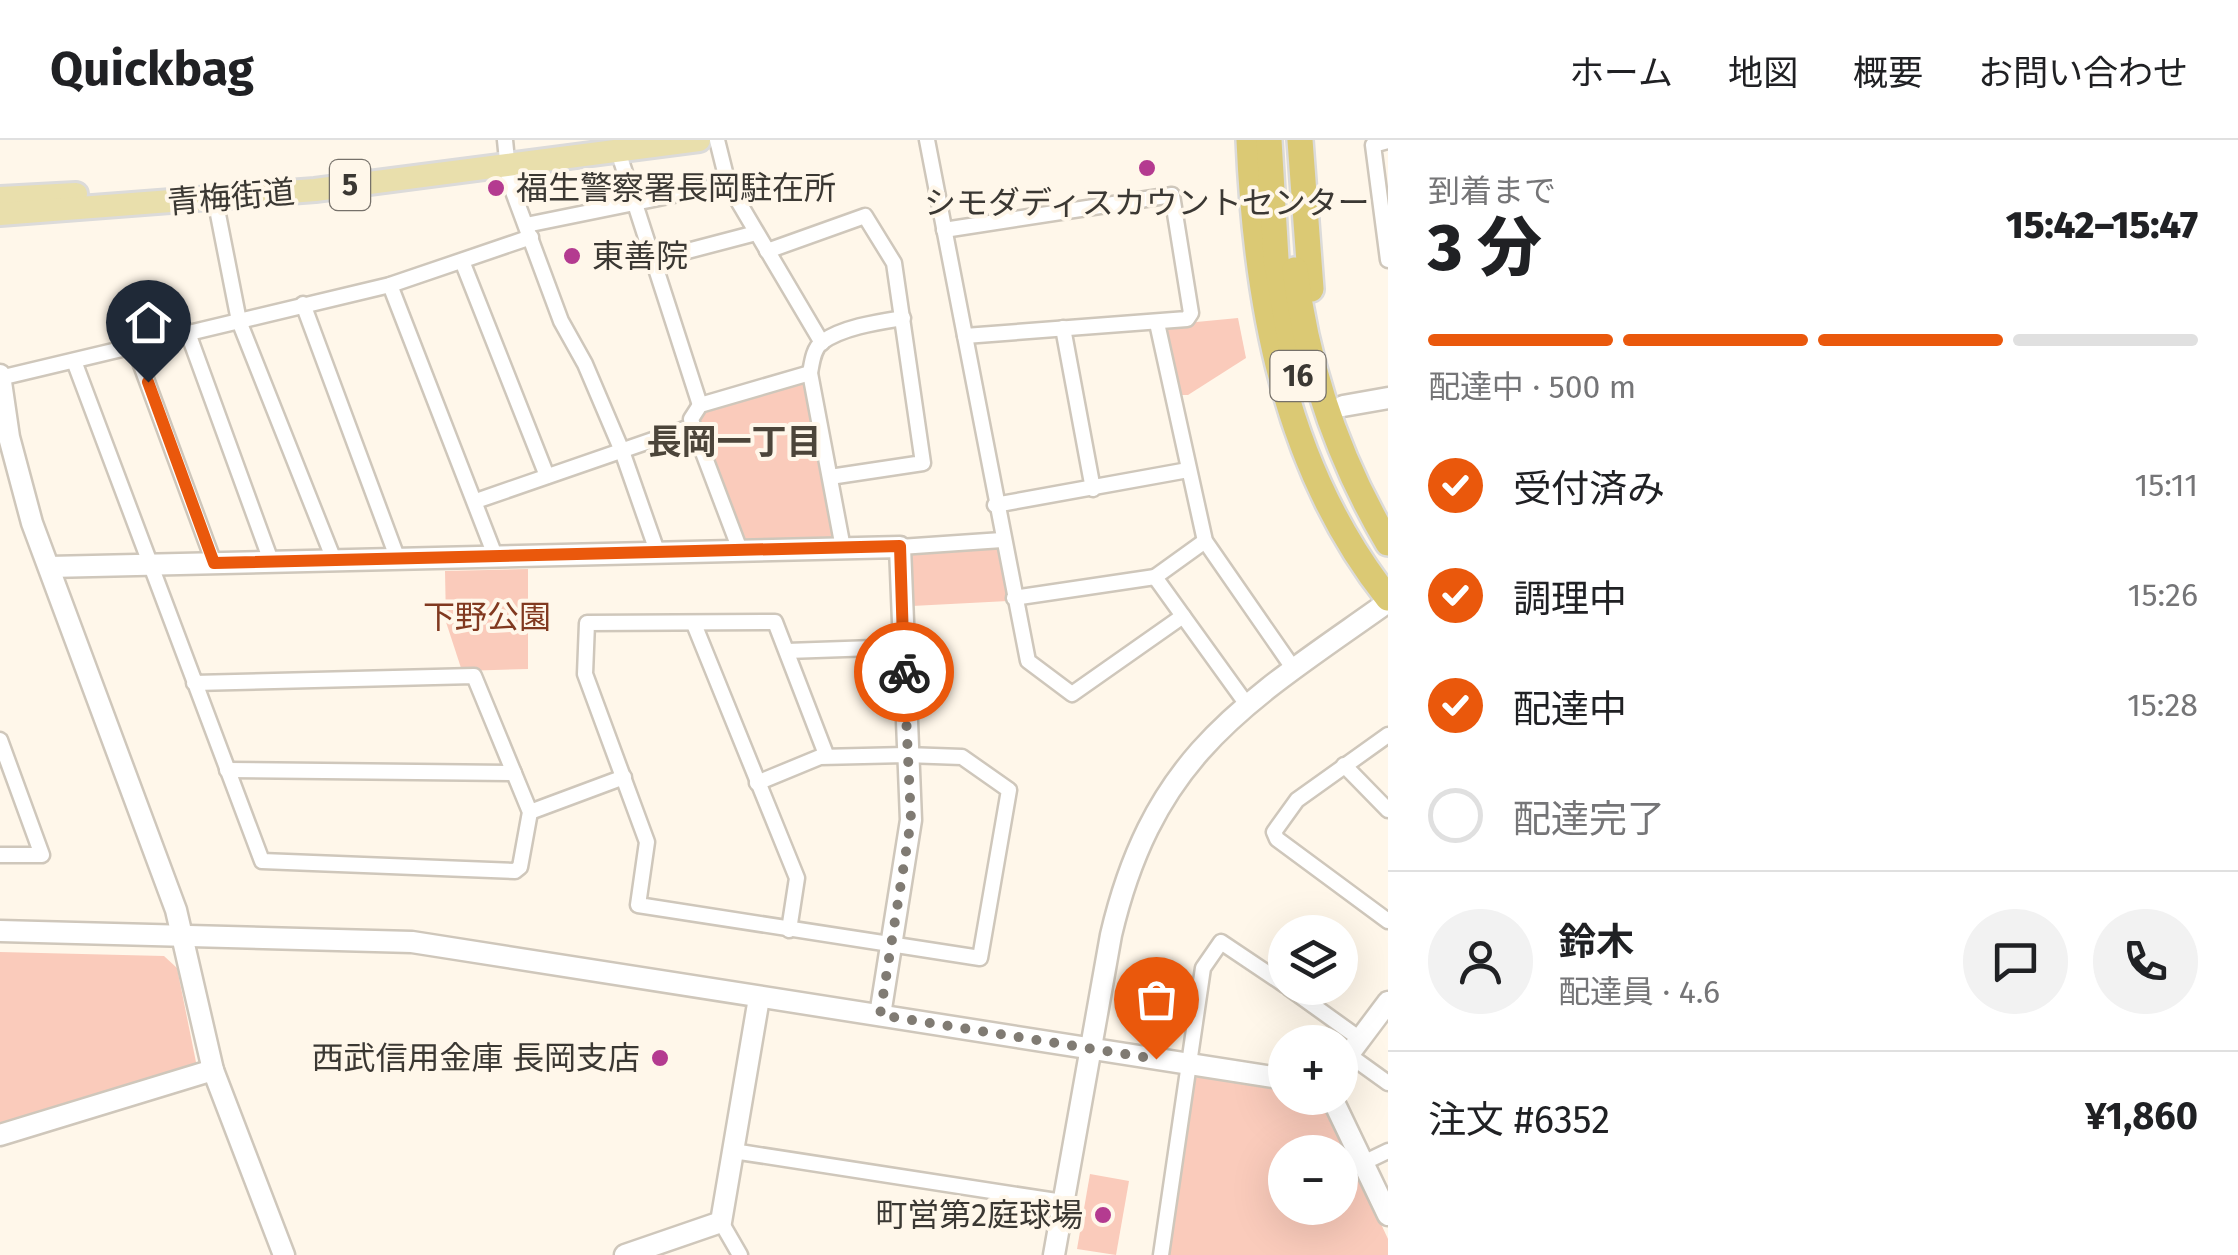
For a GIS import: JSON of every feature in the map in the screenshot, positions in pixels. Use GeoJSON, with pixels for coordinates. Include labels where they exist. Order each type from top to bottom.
{"type":"FeatureCollection","features":[{"type":"Feature","properties":{"kind":"highway"},"geometry":{"type":"LineString","coordinates":[[1249,140],[1251,217],[1264,304],[1300,444],[1340,528],[1388,598]]}},
{"type":"Feature","properties":{"kind":"highway","name":"16"},"geometry":{"type":"LineString","coordinates":[[1269,140],[1276,259],[1295,366],[1326,465],[1388,598]]}},
{"type":"Feature","properties":{"kind":"highway","name":"16"},"geometry":{"type":"LineString","coordinates":[[1285,140],[1295,274],[1309,351],[1338,444],[1388,543]]}},
{"type":"Feature","properties":{"kind":"highway"},"geometry":{"type":"LineString","coordinates":[[1300,140],[1312,292],[1342,406],[1388,518]]}},
{"type":"Feature","properties":{"kind":"main road","name":"青梅街道"},"geometry":{"type":"LineString","coordinates":[[0,214],[215,199],[594,140]]}},
{"type":"Feature","properties":{"kind":"main road","name":"青梅街道"},"geometry":{"type":"LineString","coordinates":[[0,198],[273,180],[505,154],[618,151],[699,140]]}},
{"type":"Feature","properties":{"kind":"street"},"geometry":{"type":"LineString","coordinates":[[717,140],[728,184],[822,342]]}},
{"type":"Feature","properties":{"kind":"street"},"geometry":{"type":"LineString","coordinates":[[927,140],[1028,661],[1072,694],[1183,616]]}},
{"type":"Feature","properties":{"kind":"street"},"geometry":{"type":"LineString","coordinates":[[1388,141],[1373,145],[1388,260]]}},
{"type":"Feature","properties":{"kind":"street"},"geometry":{"type":"LineString","coordinates":[[618,151],[700,405]]}},
{"type":"Feature","properties":{"kind":"street"},"geometry":{"type":"LineString","coordinates":[[505,154],[561,321],[585,364],[622,451],[658,554]]}},
{"type":"Feature","properties":{"kind":"street"},"geometry":{"type":"LineString","coordinates":[[284,1255],[213,1070],[184,935],[22,491],[0,377],[390,285],[528,231],[634,200],[728,184]]}},
{"type":"Feature","properties":{"kind":"street"},"geometry":{"type":"LineString","coordinates":[[944,230],[1172,195],[1192,313],[1187,319],[965,336]]}},
{"type":"Feature","properties":{"kind":"street"},"geometry":{"type":"LineString","coordinates":[[215,199],[239,320],[334,560]]}},
{"type":"Feature","properties":{"kind":"street"},"geometry":{"type":"LineString","coordinates":[[766,252],[865,216],[894,263],[922,463],[830,478]]}},
{"type":"Feature","properties":{"kind":"street"},"geometry":{"type":"LineString","coordinates":[[653,260],[756,234]]}},
{"type":"Feature","properties":{"kind":"street"},"geometry":{"type":"LineString","coordinates":[[462,260],[547,476]]}},
{"type":"Feature","properties":{"kind":"street"},"geometry":{"type":"LineString","coordinates":[[390,285],[496,558]]}},
{"type":"Feature","properties":{"kind":"street"},"geometry":{"type":"LineString","coordinates":[[302,304],[398,557]]}},
{"type":"Feature","properties":{"kind":"street"},"geometry":{"type":"LineString","coordinates":[[843,548],[810,374],[822,342],[870,323],[903,318]]}},
{"type":"Feature","properties":{"kind":"street"},"geometry":{"type":"LineString","coordinates":[[1156,324],[1205,541],[1294,668]]}},
{"type":"Feature","properties":{"kind":"street"},"geometry":{"type":"LineString","coordinates":[[1063,328],[1093,489]]}},
{"type":"Feature","properties":{"kind":"street"},"geometry":{"type":"LineString","coordinates":[[188,333],[272,561]]}},
{"type":"Feature","properties":{"kind":"street"},"geometry":{"type":"LineString","coordinates":[[134,346],[214,563]]}},
{"type":"Feature","properties":{"kind":"street"},"geometry":{"type":"LineString","coordinates":[[74,361],[149,564],[262,861],[515,872],[520,867],[530,812],[474,676],[194,682]]}},
{"type":"Feature","properties":{"kind":"street"},"geometry":{"type":"LineString","coordinates":[[740,550],[692,419],[700,405],[810,374]]}},
{"type":"Feature","properties":{"kind":"street"},"geometry":{"type":"LineString","coordinates":[[1342,406],[1388,398]]}},
{"type":"Feature","properties":{"kind":"street"},"geometry":{"type":"LineString","coordinates":[[476,501],[693,426]]}},
{"type":"Feature","properties":{"kind":"street"},"geometry":{"type":"LineString","coordinates":[[995,505],[1188,470]]}},
{"type":"Feature","properties":{"kind":"street"},"geometry":{"type":"LineString","coordinates":[[49,567],[658,554],[1002,540]]}},
{"type":"Feature","properties":{"kind":"street"},"geometry":{"type":"LineString","coordinates":[[1014,598],[1155,577],[1205,541]]}},
{"type":"Feature","properties":{"kind":"street"},"geometry":{"type":"LineString","coordinates":[[880,1015],[888,945],[911,820],[900,546]]}},
{"type":"Feature","properties":{"kind":"street"},"geometry":{"type":"LineString","coordinates":[[1155,577],[1245,702]]}},
{"type":"Feature","properties":{"kind":"street"},"geometry":{"type":"LineString","coordinates":[[1054,1255],[1111,934],[1133,860],[1169,790],[1203,746],[1245,702],[1388,598]]}},
{"type":"Feature","properties":{"kind":"street"},"geometry":{"type":"LineString","coordinates":[[757,783],[828,757],[906,755],[962,757],[1010,790],[980,958],[638,905],[648,842],[585,674],[586,623],[770,620],[787,651],[828,757]]}},
{"type":"Feature","properties":{"kind":"street"},"geometry":{"type":"LineString","coordinates":[[694,624],[796,878],[789,930]]}},
{"type":"Feature","properties":{"kind":"street"},"geometry":{"type":"LineString","coordinates":[[787,651],[903,647]]}},
{"type":"Feature","properties":{"kind":"street"},"geometry":{"type":"LineString","coordinates":[[1388,735],[1297,800],[1274,836],[1388,921]]}},
{"type":"Feature","properties":{"kind":"street"},"geometry":{"type":"LineString","coordinates":[[0,740],[42,855],[0,855]]}},
{"type":"Feature","properties":{"kind":"street"},"geometry":{"type":"LineString","coordinates":[[1344,765],[1388,810]]}},
{"type":"Feature","properties":{"kind":"street"},"geometry":{"type":"LineString","coordinates":[[227,770],[514,773]]}},
{"type":"Feature","properties":{"kind":"street"},"geometry":{"type":"LineString","coordinates":[[530,812],[624,777]]}},
{"type":"Feature","properties":{"kind":"street"},"geometry":{"type":"LineString","coordinates":[[0,931],[412,942],[1268,1076]]}},
{"type":"Feature","properties":{"kind":"street"},"geometry":{"type":"LineString","coordinates":[[1160,1255],[1204,968],[1216,945],[1228,944],[1268,972]]}},
{"type":"Feature","properties":{"kind":"street"},"geometry":{"type":"LineString","coordinates":[[740,1255],[721,1222],[759,998]]}},
{"type":"Feature","properties":{"kind":"street"},"geometry":{"type":"LineString","coordinates":[[1358,1043],[1388,1002]]}},
{"type":"Feature","properties":{"kind":"street"},"geometry":{"type":"LineString","coordinates":[[1305,1005],[1323,1025]]}},
{"type":"Feature","properties":{"kind":"street"},"geometry":{"type":"LineString","coordinates":[[1358,1060],[1388,1083]]}},
{"type":"Feature","properties":{"kind":"street"},"geometry":{"type":"LineString","coordinates":[[0,1134],[213,1070]]}},
{"type":"Feature","properties":{"kind":"street"},"geometry":{"type":"LineString","coordinates":[[1340,1115],[1388,1215]]}},
{"type":"Feature","properties":{"kind":"street"},"geometry":{"type":"LineString","coordinates":[[733,1151],[1063,1202]]}},
{"type":"Feature","properties":{"kind":"street"},"geometry":{"type":"LineString","coordinates":[[1363,1163],[1388,1152]]}},
{"type":"Feature","properties":{"kind":"street"},"geometry":{"type":"LineString","coordinates":[[625,1255],[721,1222]]}},
{"type":"Feature","properties":{"kind":"green space"},"geometry":{"type":"Polygon","coordinates":[[[1238,318],[1246,358],[1188,395],[1179,395],[1165,325],[1238,318]]]}},
{"type":"Feature","properties":{"kind":"green space"},"geometry":{"type":"Polygon","coordinates":[[[803,380],[808,383],[836,532],[833,537],[743,539],[696,418],[699,411],[803,380]]]}},
{"type":"Feature","properties":{"kind":"green space"},"geometry":{"type":"Polygon","coordinates":[[[911,550],[999,550],[1008,601],[912,606],[911,550]]]}},
{"type":"Feature","properties":{"kind":"green space","name":"下野公園"},"geometry":{"type":"Polygon","coordinates":[[[528,569],[528,669],[462,671],[446,622],[445,571],[528,569]]]}},
{"type":"Feature","properties":{"kind":"green space"},"geometry":{"type":"Polygon","coordinates":[[[0,952],[164,956],[177,968],[197,1067],[0,1127],[0,952]]]}},
{"type":"Feature","properties":{"kind":"green space"},"geometry":{"type":"Polygon","coordinates":[[[1198,1077],[1268,1087],[1268,1115],[1330,1115],[1340,1135],[1268,1135],[1268,1225],[1358,1225],[1358,1174],[1388,1239],[1388,1255],[1167,1255],[1193,1080],[1198,1077]]]}},
{"type":"Feature","properties":{"kind":"green space","name":"町営第2庭球場"},"geometry":{"type":"Polygon","coordinates":[[[1090,1174],[1129,1181],[1116,1255],[1077,1249],[1090,1174]]]}},
{"type":"Feature","properties":{"kind":"way so far"},"geometry":{"type":"LineString","coordinates":[[904,672],[911,820],[888,945],[880,1015],[1156,1059]]}},
{"type":"Feature","properties":{"kind":"place","name":"シモダディスカウントセンター"},"geometry":{"type":"Point","coordinates":[1147,168]}},
{"type":"Feature","properties":{"kind":"place","name":"福生警察署長岡駐在所"},"geometry":{"type":"Point","coordinates":[496,188]}},
{"type":"Feature","properties":{"kind":"place","name":"東善院"},"geometry":{"type":"Point","coordinates":[572,256]}},
{"type":"Feature","properties":{"kind":"place","name":"西武信用金庫 長岡支店"},"geometry":{"type":"Point","coordinates":[660,1058]}},
{"type":"Feature","properties":{"kind":"place","name":"町営第2庭球場"},"geometry":{"type":"Point","coordinates":[1103,1215]}},
{"type":"Feature","properties":{"kind":"district","name":"長岡一丁目"},"geometry":{"type":"Point","coordinates":[734,442]}},
{"type":"Feature","properties":{"kind":"route"},"geometry":{"type":"LineString","coordinates":[[148,382],[214,563],[900,546],[904,672]]}}]}
